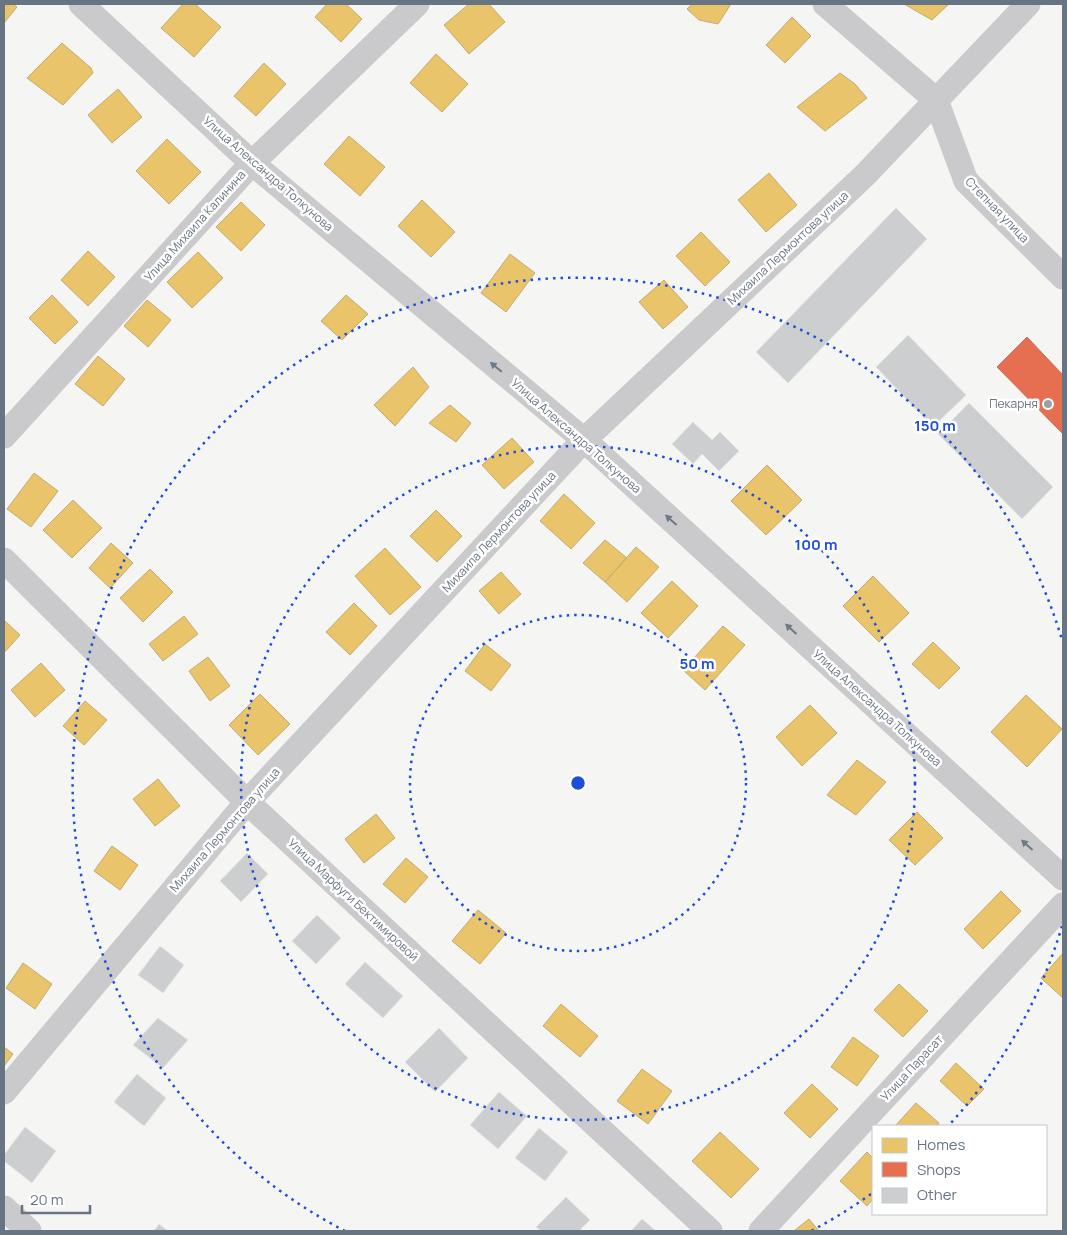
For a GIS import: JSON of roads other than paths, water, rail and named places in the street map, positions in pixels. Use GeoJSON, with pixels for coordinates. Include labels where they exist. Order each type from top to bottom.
{"type":"FeatureCollection","features":[{"type":"Feature","properties":{"kind":"street","name":"Улица Александра Толкунова"},"geometry":{"type":"LineString","coordinates":[[80,4],[252,164],[584,440],[1063,878]]}},
{"type":"Feature","properties":{"kind":"street","name":"Улица Михаила Калинина"},"geometry":{"type":"LineString","coordinates":[[4,436],[252,164],[417,4]]}},
{"type":"Feature","properties":{"kind":"street","name":"Степная улица"},"geometry":{"type":"LineString","coordinates":[[826,4],[936,100],[966,181],[1063,277]]}},
{"type":"Feature","properties":{"kind":"street","name":"Михаила Лермонтова улица"},"geometry":{"type":"LineString","coordinates":[[4,1092],[248,802],[584,440],[865,176],[1028,4]]}},
{"type":"Feature","properties":{"kind":"street","name":"Улица Марфуги Бектимировой"},"geometry":{"type":"LineString","coordinates":[[4,560],[248,802],[710,1231]]}},
{"type":"Feature","properties":{"kind":"street","name":"Улица Парасат"},"geometry":{"type":"LineString","coordinates":[[761,1231],[1063,905]]}},
{"type":"Feature","properties":{"kind":"street"},"geometry":{"type":"LineString","coordinates":[[4,1208],[28,1231]]}},
{"type":"Feature","properties":{"kind":"place","name":"Пекарня"},"geometry":{"type":"Point","coordinates":[1048,404]}}]}
